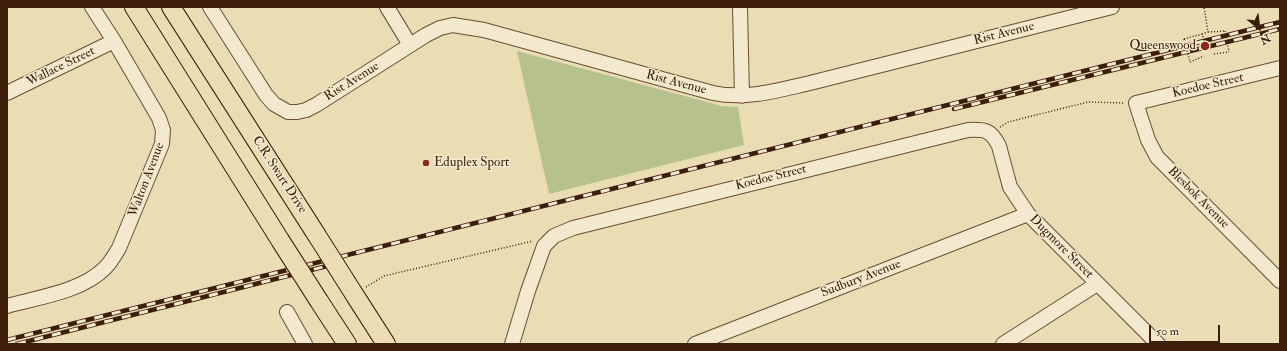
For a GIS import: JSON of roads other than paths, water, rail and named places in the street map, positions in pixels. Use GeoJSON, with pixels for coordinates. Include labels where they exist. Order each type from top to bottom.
{"type":"FeatureCollection","features":[{"type":"Feature","properties":{"kind":"main road"},"geometry":{"type":"LineString","coordinates":[[134,7],[347,344]]}},
{"type":"Feature","properties":{"kind":"main road","name":"C.R. Swart Drive"},"geometry":{"type":"LineString","coordinates":[[171,7],[386,344]]}},
{"type":"Feature","properties":{"kind":"street","name":"Walton Avenue"},"geometry":{"type":"LineString","coordinates":[[7,306],[75,288],[90,280],[112,261],[119,248],[162,144],[163,130],[161,121],[92,7]]}},
{"type":"Feature","properties":{"kind":"street","name":"Rist Avenue"},"geometry":{"type":"LineString","coordinates":[[210,7],[266,95],[274,104],[288,112],[306,110],[410,45],[440,28],[453,25],[484,30],[713,93],[742,96],[772,92],[810,83],[1112,7]]}},
{"type":"Feature","properties":{"kind":"street"},"geometry":{"type":"LineString","coordinates":[[387,7],[410,45]]}},
{"type":"Feature","properties":{"kind":"street"},"geometry":{"type":"LineString","coordinates":[[740,7],[742,96]]}},
{"type":"Feature","properties":{"kind":"street","name":"Wallace Street"},"geometry":{"type":"LineString","coordinates":[[7,93],[114,42]]}},
{"type":"Feature","properties":{"kind":"street","name":"Koedoe Street"},"geometry":{"type":"LineString","coordinates":[[1136,103],[1233,81],[1280,68]]}},
{"type":"Feature","properties":{"kind":"street","name":"Blesbok Avenue"},"geometry":{"type":"LineString","coordinates":[[1136,103],[1148,140],[1157,157],[1280,281]]}},
{"type":"Feature","properties":{"kind":"street","name":"Koedoe Street"},"geometry":{"type":"LineString","coordinates":[[512,344],[544,246],[554,236],[572,228],[968,130],[983,130],[990,132]]}},
{"type":"Feature","properties":{"kind":"street","name":"Dugmore Street"},"geometry":{"type":"LineString","coordinates":[[990,132],[999,146],[1010,187],[1028,214],[1158,344]]}},
{"type":"Feature","properties":{"kind":"street","name":"Sudbury Avenue"},"geometry":{"type":"LineString","coordinates":[[695,344],[1028,214]]}},
{"type":"Feature","properties":{"kind":"street"},"geometry":{"type":"LineString","coordinates":[[1003,344],[1097,284]]}},
{"type":"Feature","properties":{"kind":"street"},"geometry":{"type":"LineString","coordinates":[[287,312],[305,344]]}},
{"type":"Feature","properties":{"kind":"railway"},"geometry":{"type":"LineString","coordinates":[[7,340],[1280,22]]}},
{"type":"Feature","properties":{"kind":"railway"},"geometry":{"type":"LineString","coordinates":[[954,109],[1280,29]]}},
{"type":"Feature","properties":{"kind":"railway"},"geometry":{"type":"LineString","coordinates":[[17,344],[335,264]]}},
{"type":"Feature","properties":{"kind":"place","name":"Queenswood"},"geometry":{"type":"Point","coordinates":[1205,46]}},
{"type":"Feature","properties":{"kind":"place","name":"Eduplex Sport"},"geometry":{"type":"Point","coordinates":[426,163]}}]}
